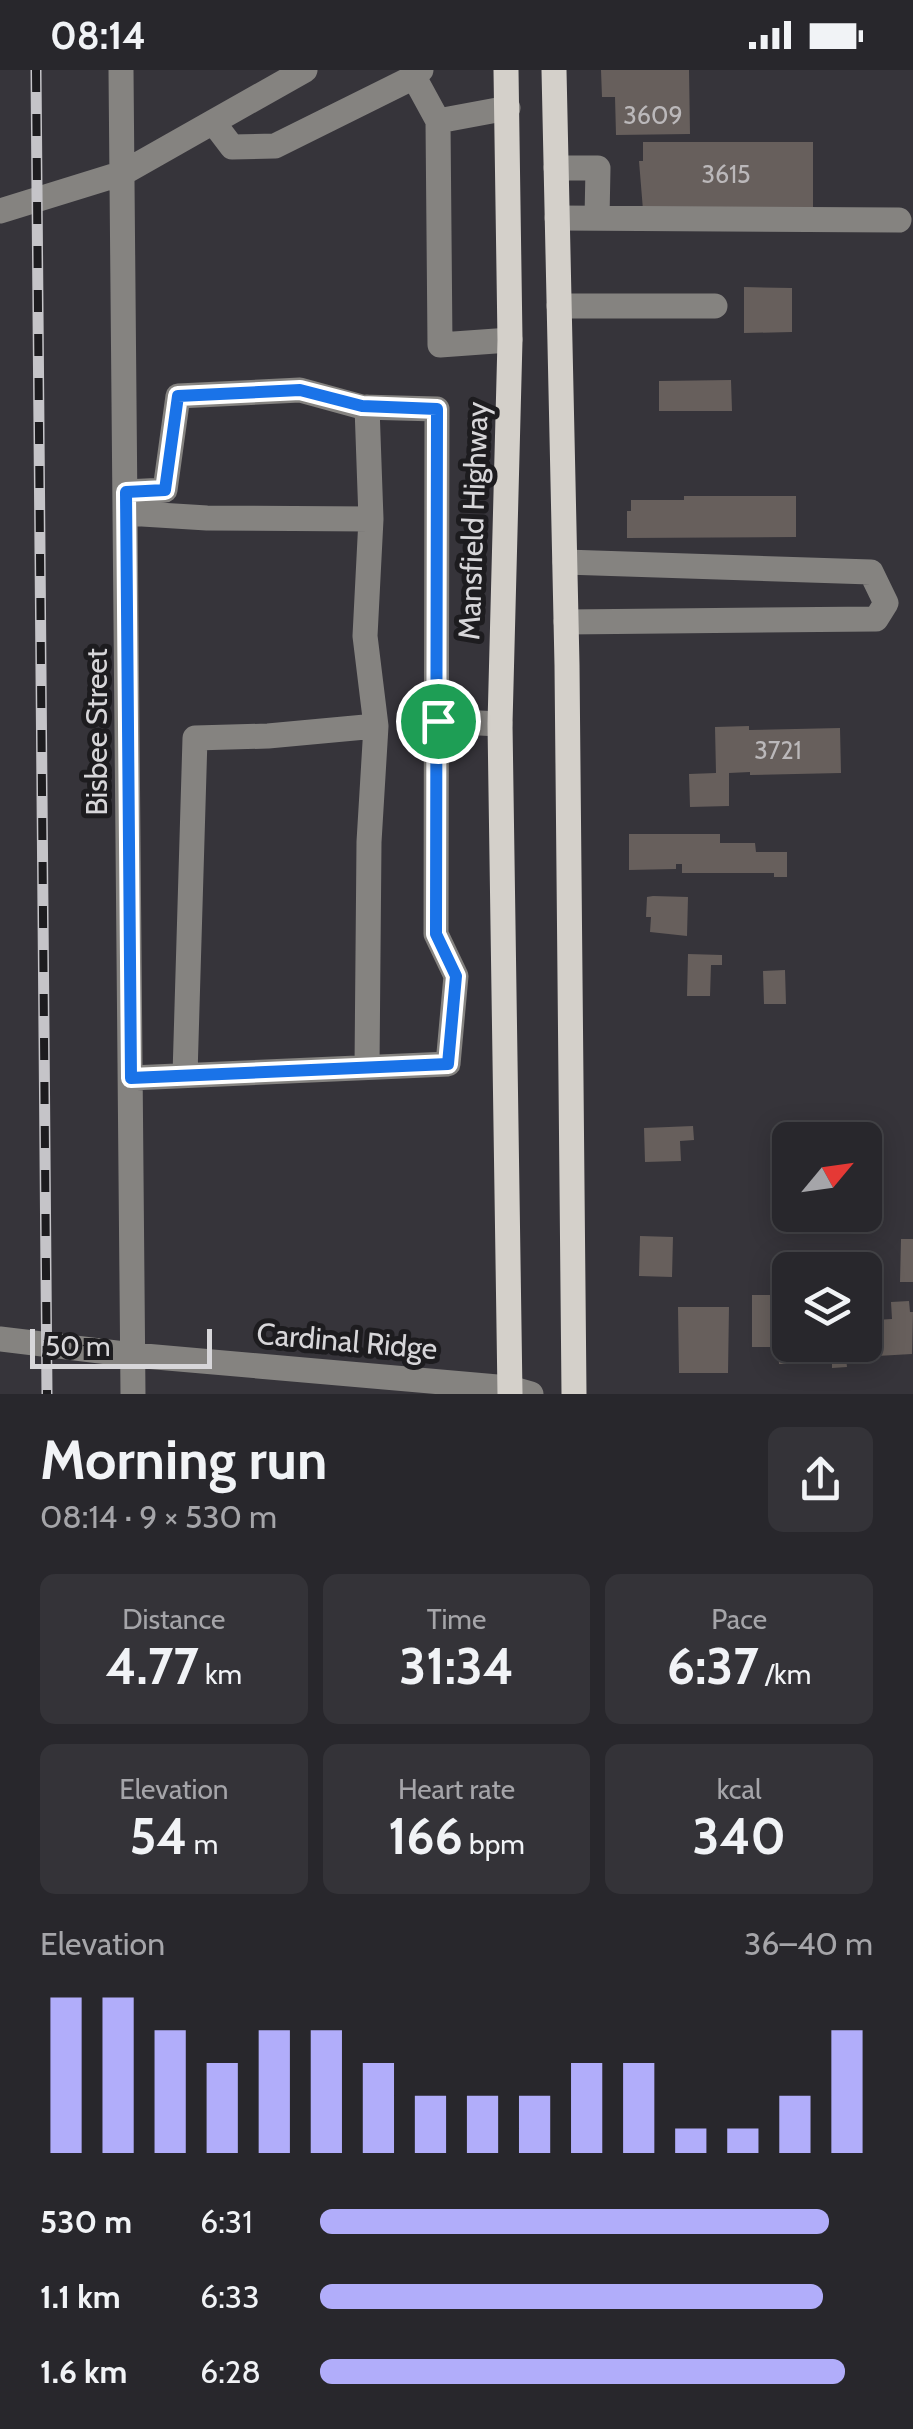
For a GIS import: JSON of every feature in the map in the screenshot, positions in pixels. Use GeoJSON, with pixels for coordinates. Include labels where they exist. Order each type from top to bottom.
{"type":"FeatureCollection","features":[{"type":"Feature","properties":{"kind":"main road","name":"Mansfield Highway"},"geometry":{"type":"LineString","coordinates":[[506,70],[510,340],[500,724],[517,1392]]}},
{"type":"Feature","properties":{"kind":"main road"},"geometry":{"type":"LineString","coordinates":[[554,70],[566,622],[574,1394]]}},
{"type":"Feature","properties":{"kind":"street","name":"Bisbee Street"},"geometry":{"type":"LineString","coordinates":[[121,70],[133,1394]]}},
{"type":"Feature","properties":{"kind":"street"},"geometry":{"type":"LineString","coordinates":[[0,211],[124,174],[304,70]]}},
{"type":"Feature","properties":{"kind":"street"},"geometry":{"type":"LineString","coordinates":[[213,122],[232,146],[275,146],[417,73],[438,122],[440,344],[510,340]]}},
{"type":"Feature","properties":{"kind":"street"},"geometry":{"type":"LineString","coordinates":[[438,122],[508,108]]}},
{"type":"Feature","properties":{"kind":"street"},"geometry":{"type":"LineString","coordinates":[[556,168],[598,168],[597,218]]}},
{"type":"Feature","properties":{"kind":"street"},"geometry":{"type":"LineString","coordinates":[[557,218],[899,220]]}},
{"type":"Feature","properties":{"kind":"street"},"geometry":{"type":"LineString","coordinates":[[559,306],[715,306]]}},
{"type":"Feature","properties":{"kind":"street"},"geometry":{"type":"LineString","coordinates":[[126,503],[165,490],[178,396],[300,390],[367,407],[437,409],[436,934],[456,976],[448,1064],[131,1078]]}},
{"type":"Feature","properties":{"kind":"street"},"geometry":{"type":"LineString","coordinates":[[367,407],[371,519],[365,636],[376,726],[369,842],[367,1067]]}},
{"type":"Feature","properties":{"kind":"street"},"geometry":{"type":"LineString","coordinates":[[126,503],[206,518],[371,519]]}},
{"type":"Feature","properties":{"kind":"street"},"geometry":{"type":"LineString","coordinates":[[565,562],[871,572],[886,603],[876,618],[566,622]]}},
{"type":"Feature","properties":{"kind":"street"},"geometry":{"type":"LineString","coordinates":[[438,721],[500,724]]}},
{"type":"Feature","properties":{"kind":"street"},"geometry":{"type":"LineString","coordinates":[[186,1075],[195,738],[376,726]]}},
{"type":"Feature","properties":{"kind":"street","name":"Cardinal Ridge"},"geometry":{"type":"LineString","coordinates":[[0,1339],[517,1392]]}},
{"type":"Feature","properties":{"kind":"building"},"geometry":{"type":"Polygon","coordinates":[[[601,70],[689,70],[690,134],[616,135],[615,97],[602,97],[601,70]]]}},
{"type":"Feature","properties":{"kind":"building"},"geometry":{"type":"Polygon","coordinates":[[[643,142],[813,142],[813,211],[643,210],[639,161],[643,161],[643,142]]]}},
{"type":"Feature","properties":{"kind":"building"},"geometry":{"type":"Polygon","coordinates":[[[744,287],[792,288],[792,332],[744,333],[744,287]]]}},
{"type":"Feature","properties":{"kind":"building"},"geometry":{"type":"Polygon","coordinates":[[[731,380],[732,411],[659,411],[659,381],[731,380]]]}},
{"type":"Feature","properties":{"kind":"building"},"geometry":{"type":"Polygon","coordinates":[[[684,496],[796,496],[796,537],[627,538],[631,500],[684,500],[684,496]]]}},
{"type":"Feature","properties":{"kind":"building"},"geometry":{"type":"Polygon","coordinates":[[[749,726],[749,730],[840,728],[841,773],[729,773],[729,806],[690,807],[689,774],[716,773],[715,727],[749,726]]]}},
{"type":"Feature","properties":{"kind":"building"},"geometry":{"type":"Polygon","coordinates":[[[629,834],[720,834],[720,843],[755,843],[756,852],[787,852],[787,877],[774,877],[774,873],[682,873],[682,864],[676,864],[676,869],[629,870],[629,834]]]}},
{"type":"Feature","properties":{"kind":"building"},"geometry":{"type":"Polygon","coordinates":[[[647,897],[688,897],[687,936],[650,932],[647,897]]]}},
{"type":"Feature","properties":{"kind":"building"},"geometry":{"type":"Polygon","coordinates":[[[688,954],[722,955],[722,965],[711,965],[710,996],[687,996],[688,954]]]}},
{"type":"Feature","properties":{"kind":"building"},"geometry":{"type":"Polygon","coordinates":[[[785,970],[786,1004],[764,1004],[763,971],[785,970]]]}},
{"type":"Feature","properties":{"kind":"building"},"geometry":{"type":"Polygon","coordinates":[[[693,1126],[694,1140],[680,1141],[681,1161],[645,1162],[644,1128],[693,1126]]]}},
{"type":"Feature","properties":{"kind":"building"},"geometry":{"type":"Polygon","coordinates":[[[640,1236],[673,1237],[672,1277],[639,1276],[640,1236]]]}},
{"type":"Feature","properties":{"kind":"building"},"geometry":{"type":"Polygon","coordinates":[[[901,1239],[913,1239],[913,1282],[900,1282],[901,1239]]]}},
{"type":"Feature","properties":{"kind":"building"},"geometry":{"type":"Polygon","coordinates":[[[752,1295],[772,1295],[772,1347],[752,1347],[752,1295]]]}},
{"type":"Feature","properties":{"kind":"building"},"geometry":{"type":"Polygon","coordinates":[[[909,1301],[913,1312],[912,1354],[882,1356],[882,1320],[892,1319],[891,1302],[909,1301]]]}},
{"type":"Feature","properties":{"kind":"building"},"geometry":{"type":"Polygon","coordinates":[[[678,1307],[729,1307],[728,1373],[679,1373],[678,1307]]]}},
{"type":"Feature","properties":{"kind":"building"},"geometry":{"type":"Polygon","coordinates":[[[779,1362],[813,1362],[813,1364],[779,1362]]]}},
{"type":"Feature","properties":{"kind":"building"},"geometry":{"type":"Polygon","coordinates":[[[832,1362],[846,1362],[847,1367],[832,1368],[832,1362]]]}},
{"type":"Feature","properties":{"kind":"railway"},"geometry":{"type":"LineString","coordinates":[[36,70],[47,1394]]}},
{"type":"Feature","properties":{"kind":"route"},"geometry":{"type":"LineString","coordinates":[[300,390],[362,406],[437,409],[438,721],[436,934],[456,976],[448,1064],[131,1078],[126,492],[165,490],[178,396],[300,390]]}}]}
